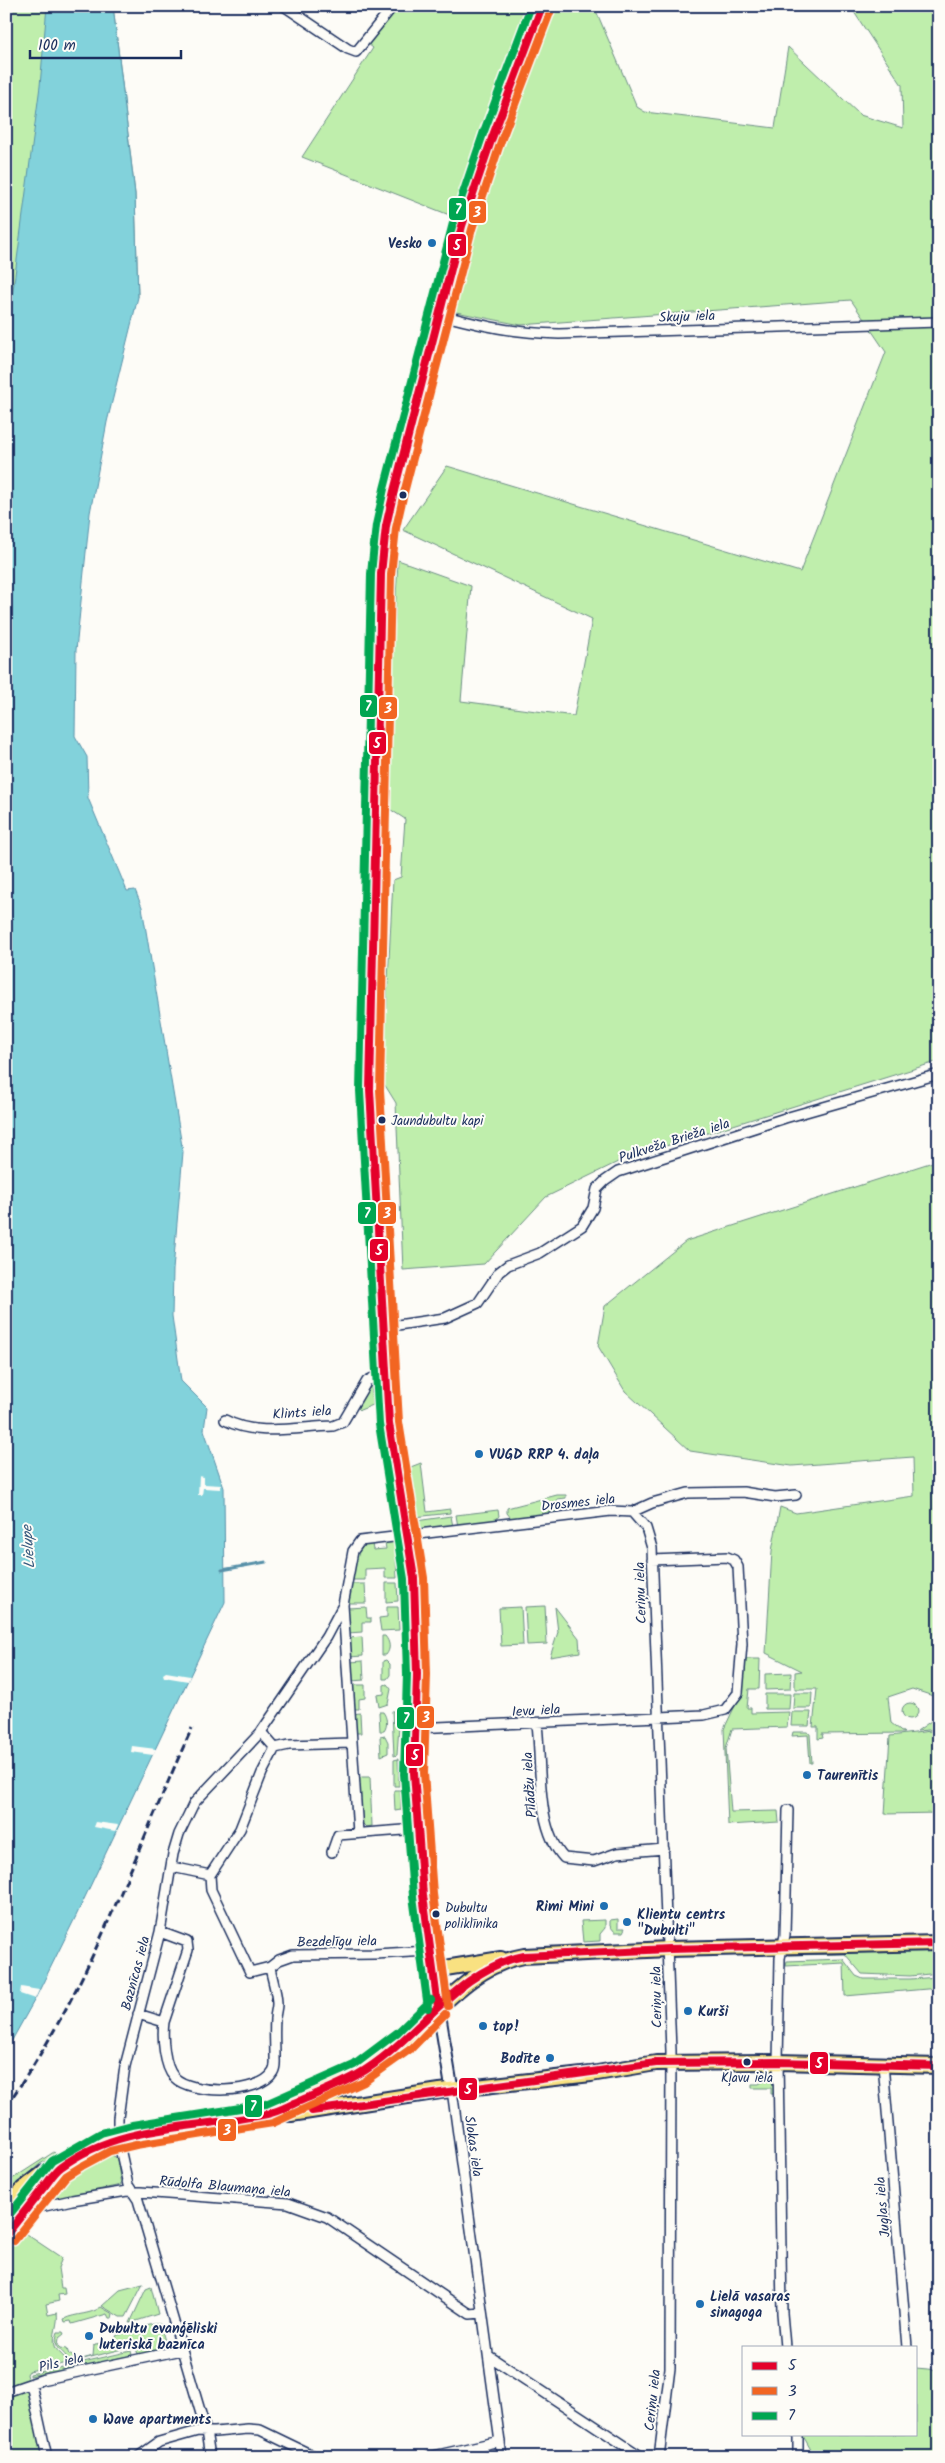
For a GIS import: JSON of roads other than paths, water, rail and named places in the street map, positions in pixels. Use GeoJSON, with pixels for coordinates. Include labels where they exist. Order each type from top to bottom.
{"type":"FeatureCollection","features":[{"type":"Feature","properties":{"kind":"main road","name":"Slokas iela"},"geometry":{"type":"LineString","coordinates":[[452,2090],[429,1951],[417,1830],[414,1773],[416,1608],[409,1536],[390,1432],[369,1071],[381,574],[386,526],[392,500],[462,226],[539,8]]}},
{"type":"Feature","properties":{"kind":"main road"},"geometry":{"type":"LineString","coordinates":[[432,1970],[524,1956],[668,1949],[939,1942]]}},
{"type":"Feature","properties":{"kind":"main road"},"geometry":{"type":"LineString","coordinates":[[269,2114],[336,2086],[359,2074],[399,2045],[438,2007],[483,1972],[507,1959]]}},
{"type":"Feature","properties":{"kind":"main road"},"geometry":{"type":"LineString","coordinates":[[6,2208],[23,2189],[44,2173],[59,2168],[106,2142],[269,2114],[291,2114],[452,2090],[670,2062],[778,2062],[939,2066]]}},
{"type":"Feature","properties":{"kind":"main road"},"geometry":{"type":"LineString","coordinates":[[336,2086],[333,2099],[336,2107]]}},
{"type":"Feature","properties":{"kind":"main road"},"geometry":{"type":"LineString","coordinates":[[6,2235],[59,2168]]}},
{"type":"Feature","properties":{"kind":"street"},"geometry":{"type":"LineString","coordinates":[[284,6],[348,49],[356,52],[392,6]]}},
{"type":"Feature","properties":{"kind":"street","name":"Skuju iela"},"geometry":{"type":"LineString","coordinates":[[438,314],[485,327],[518,333],[559,334],[939,322]]}},
{"type":"Feature","properties":{"kind":"street","name":"Pulkveža Brieža iela"},"geometry":{"type":"LineString","coordinates":[[384,1327],[445,1318],[478,1303],[499,1272],[508,1265],[540,1253],[582,1226],[591,1213],[597,1189],[618,1172],[785,1118],[939,1074]]}},
{"type":"Feature","properties":{"kind":"street","name":"Klints iela"},"geometry":{"type":"LineString","coordinates":[[225,1420],[238,1427],[257,1429],[333,1426],[343,1422],[367,1380],[386,1371]]}},
{"type":"Feature","properties":{"kind":"street","name":"Drosmes iela"},"geometry":{"type":"LineString","coordinates":[[360,1540],[409,1536],[611,1511],[632,1512],[652,1503],[688,1493],[744,1492],[774,1497],[796,1495]]}},
{"type":"Feature","properties":{"kind":"street","name":"Ceriņu iela"},"geometry":{"type":"LineString","coordinates":[[632,1512],[649,1535],[652,1560],[668,1949],[670,2368],[659,2457]]}},
{"type":"Feature","properties":{"kind":"street","name":"Baznīcas iela"},"geometry":{"type":"LineString","coordinates":[[210,2457],[206,2431],[138,2200],[128,2185],[118,2139],[125,2066],[160,1932],[179,1834],[194,1803],[261,1732],[326,1637],[343,1606],[353,1550],[360,1540]]}},
{"type":"Feature","properties":{"kind":"street","name":"Ievu iela"},"geometry":{"type":"LineString","coordinates":[[415,1728],[538,1724],[704,1715],[726,1710],[738,1693],[742,1644],[738,1567],[734,1560],[727,1557],[652,1560]]}},
{"type":"Feature","properties":{"kind":"street"},"geometry":{"type":"LineString","coordinates":[[343,1606],[350,1743],[357,1794],[358,1833]]}},
{"type":"Feature","properties":{"kind":"street","name":"Pīlādžu iela"},"geometry":{"type":"LineString","coordinates":[[538,1724],[545,1823],[555,1849],[564,1858],[594,1861],[617,1853],[664,1849]]}},
{"type":"Feature","properties":{"kind":"street"},"geometry":{"type":"LineString","coordinates":[[261,1732],[275,1748]]}},
{"type":"Feature","properties":{"kind":"street"},"geometry":{"type":"LineString","coordinates":[[275,1748],[288,1745],[350,1743]]}},
{"type":"Feature","properties":{"kind":"street"},"geometry":{"type":"LineString","coordinates":[[172,1867],[210,1875],[240,1829],[262,1774],[275,1748]]}},
{"type":"Feature","properties":{"kind":"street"},"geometry":{"type":"LineString","coordinates":[[785,2346],[778,2062],[780,1958],[785,1935],[788,1810]]}},
{"type":"Feature","properties":{"kind":"street"},"geometry":{"type":"LineString","coordinates":[[332,1852],[338,1835],[417,1830]]}},
{"type":"Feature","properties":{"kind":"street","name":"Bezdelīgu iela"},"geometry":{"type":"LineString","coordinates":[[210,1875],[212,1890],[250,1972],[270,1967],[279,1960],[293,1955],[429,1951]]}},
{"type":"Feature","properties":{"kind":"street"},"geometry":{"type":"LineString","coordinates":[[160,1932],[182,1938],[187,1942],[188,1950],[162,2033],[168,2066],[172,2075],[177,2080],[199,2088],[216,2090],[239,2088],[261,2082],[273,2073],[276,2064],[274,2032],[277,2004],[270,1967]]}},
{"type":"Feature","properties":{"kind":"street"},"geometry":{"type":"LineString","coordinates":[[138,2014],[164,2022]]}},
{"type":"Feature","properties":{"kind":"street","name":"Juglas iela"},"geometry":{"type":"LineString","coordinates":[[883,2064],[907,2346]]}},
{"type":"Feature","properties":{"kind":"street","name":"Slokas iela"},"geometry":{"type":"LineString","coordinates":[[452,2090],[502,2457]]}},
{"type":"Feature","properties":{"kind":"street","name":"Rūdolfa Blaumaņa iela"},"geometry":{"type":"LineString","coordinates":[[27,2210],[95,2196],[132,2192],[288,2203],[327,2217],[470,2314],[482,2313]]}},
{"type":"Feature","properties":{"kind":"street","name":"Pils iela"},"geometry":{"type":"LineString","coordinates":[[6,2392],[30,2384],[181,2350]]}},
{"type":"Feature","properties":{"kind":"street"},"geometry":{"type":"LineString","coordinates":[[489,2356],[642,2457]]}},
{"type":"Feature","properties":{"kind":"street"},"geometry":{"type":"LineString","coordinates":[[30,2384],[47,2457]]}},
{"type":"Feature","properties":{"kind":"street"},"geometry":{"type":"LineString","coordinates":[[138,2457],[159,2442],[198,2430],[260,2430],[316,2457]]}},
{"type":"Feature","properties":{"kind":"street"},"geometry":{"type":"LineString","coordinates":[[798,2436],[798,2457]]}},
{"type":"Feature","properties":{"kind":"street"},"geometry":{"type":"LineString","coordinates":[[429,2457],[500,2441]]}},
{"type":"Feature","properties":{"kind":"water","name":"Lielupe"},"geometry":{"type":"Polygon","coordinates":[[[47,6],[113,6],[135,194],[138,297],[107,422],[90,513],[76,650],[75,736],[87,757],[88,798],[127,891],[135,890],[142,907],[183,1152],[173,1270],[172,1316],[181,1381],[207,1407],[204,1430],[224,1488],[225,1602],[76,1916],[35,1999],[6,2051],[6,343],[40,86],[47,6]]]}},
{"type":"Feature","properties":{"kind":"waterway"},"geometry":{"type":"LineString","coordinates":[[222,1570],[266,1562]]}},
{"type":"Feature","properties":{"kind":"railway"},"geometry":{"type":"LineString","coordinates":[[6,2106],[35,2062],[86,1970],[192,1728]]}},
{"type":"Feature","properties":{"kind":"place","name":"Vesko"},"geometry":{"type":"Point","coordinates":[432,243]}},
{"type":"Feature","properties":{"kind":"place","name":"Jaundubultu kapi"},"geometry":{"type":"Point","coordinates":[382,1120]}},
{"type":"Feature","properties":{"kind":"place","name":"VUGD RRP 4. daļa"},"geometry":{"type":"Point","coordinates":[479,1454]}},
{"type":"Feature","properties":{"kind":"place","name":"Taurenītis"},"geometry":{"type":"Point","coordinates":[807,1775]}},
{"type":"Feature","properties":{"kind":"place","name":"Rimi Mini"},"geometry":{"type":"Point","coordinates":[604,1906]}},
{"type":"Feature","properties":{"kind":"place","name":"Dubultu poliklīnika"},"geometry":{"type":"Point","coordinates":[436,1914]}},
{"type":"Feature","properties":{"kind":"place","name":"Klientu centrs \"Dubulti\""},"geometry":{"type":"Point","coordinates":[627,1922]}},
{"type":"Feature","properties":{"kind":"place","name":"Kurši"},"geometry":{"type":"Point","coordinates":[688,2011]}},
{"type":"Feature","properties":{"kind":"place","name":"top!"},"geometry":{"type":"Point","coordinates":[483,2026]}},
{"type":"Feature","properties":{"kind":"place","name":"Bodīte"},"geometry":{"type":"Point","coordinates":[550,2058]}},
{"type":"Feature","properties":{"kind":"place","name":"Kļavu iela"},"geometry":{"type":"Point","coordinates":[747,2062]}},
{"type":"Feature","properties":{"kind":"place","name":"Lielā vasaras sinagoga"},"geometry":{"type":"Point","coordinates":[700,2304]}},
{"type":"Feature","properties":{"kind":"place","name":"Dubultu evanģēliski luteriskā baznīca"},"geometry":{"type":"Point","coordinates":[89,2336]}},
{"type":"Feature","properties":{"kind":"place","name":"Wave apartments"},"geometry":{"type":"Point","coordinates":[93,2419]}}]}
